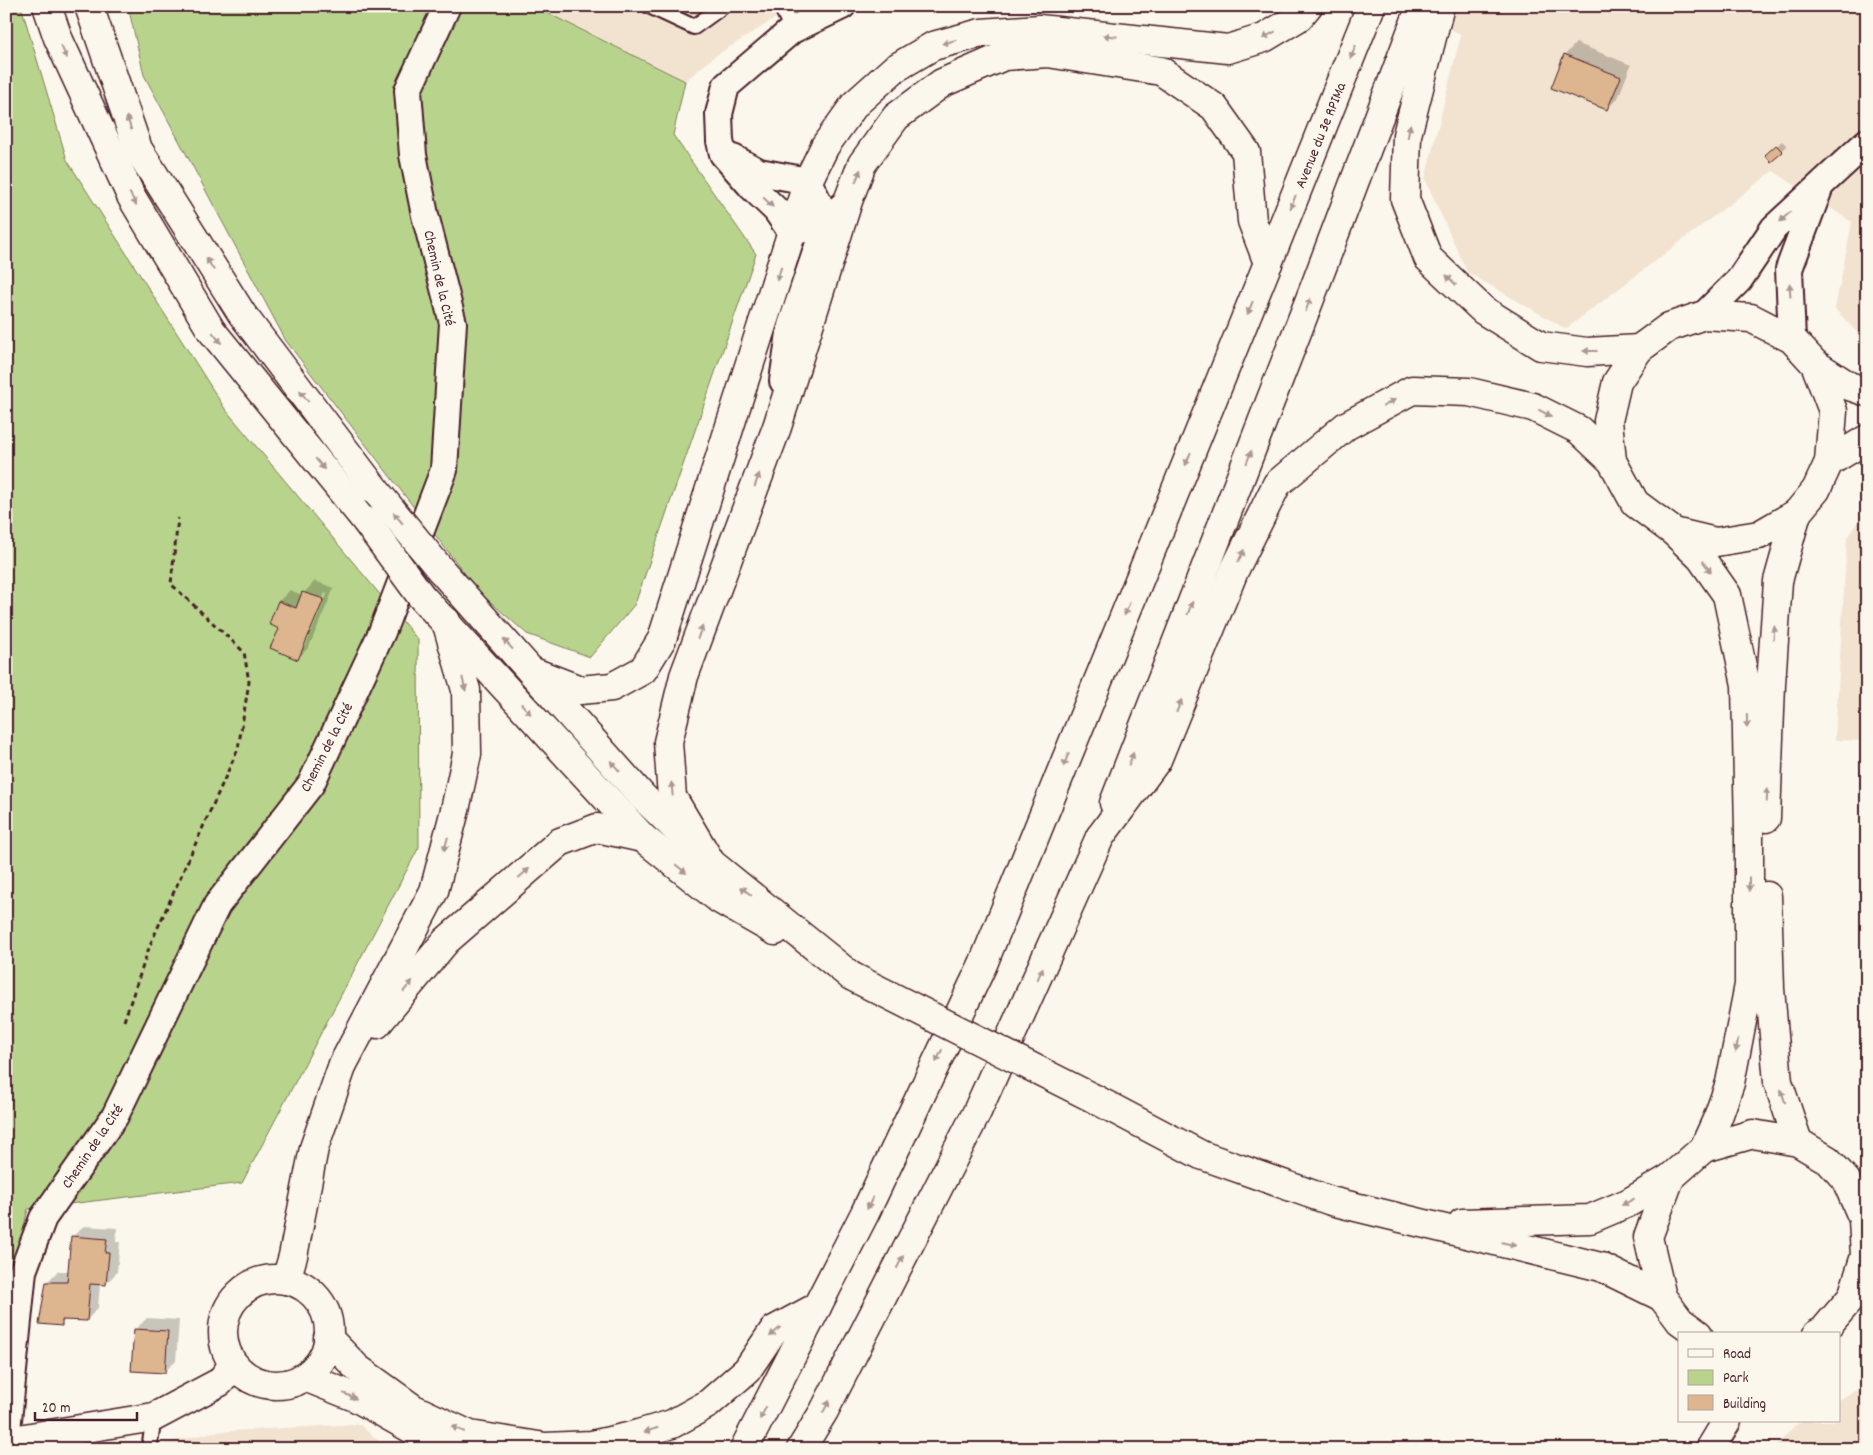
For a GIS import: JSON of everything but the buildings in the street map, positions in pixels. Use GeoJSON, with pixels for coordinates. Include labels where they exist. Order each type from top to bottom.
{"type":"FeatureCollection","features":[{"type":"Feature","properties":{"kind":"main road"},"geometry":{"type":"LineString","coordinates":[[47,6],[58,38],[131,196],[211,330],[366,521],[421,596],[446,621],[643,838],[719,899],[852,976],[1201,1155],[1331,1201],[1428,1223],[1602,1268],[1662,1297]]}},
{"type":"Feature","properties":{"kind":"main road"},"geometry":{"type":"LineString","coordinates":[[89,6],[138,149],[242,314],[376,491],[440,569],[642,796],[711,863],[852,976]]}},
{"type":"Feature","properties":{"kind":"main road"},"geometry":{"type":"LineString","coordinates":[[532,671],[580,690],[612,686],[642,670],[662,639],[808,181],[825,146],[855,104],[894,69],[933,46],[982,33],[1039,29],[1228,49],[1264,38],[1299,17],[1308,6]]}},
{"type":"Feature","properties":{"kind":"main road","name":"Avenue du 3e RPIMa"},"geometry":{"type":"LineString","coordinates":[[744,1449],[865,1214],[983,964],[1371,6]]}},
{"type":"Feature","properties":{"kind":"main road"},"geometry":{"type":"LineString","coordinates":[[801,1449],[824,1411],[976,1114],[1100,837],[1312,295],[1421,6]]}},
{"type":"Feature","properties":{"kind":"main road"},"geometry":{"type":"LineString","coordinates":[[1440,6],[1407,135],[1405,199],[1428,258],[1483,310],[1541,346],[1587,352],[1639,349]]}},
{"type":"Feature","properties":{"kind":"main road"},"geometry":{"type":"LineString","coordinates":[[711,863],[672,797],[668,742],[684,676],[777,427],[848,201],[862,164],[896,117],[942,83],[1004,56],[1048,53],[1161,71],[1214,107],[1246,152],[1252,221],[1268,263]]}},
{"type":"Feature","properties":{"kind":"main road"},"geometry":{"type":"LineString","coordinates":[[1612,461],[1608,421],[1617,382],[1639,349],[1669,327],[1704,315],[1750,318],[1792,339],[1815,364],[1849,386],[1867,392]]}},
{"type":"Feature","properties":{"kind":"main road"},"geometry":{"type":"LineString","coordinates":[[1674,532],[1716,542],[1759,535],[1797,513],[1816,490],[1829,462],[1833,411],[1815,364]]}},
{"type":"Feature","properties":{"kind":"main road"},"geometry":{"type":"LineString","coordinates":[[1100,837],[1157,760],[1234,571],[1277,484],[1346,426],[1412,390],[1469,392],[1533,407],[1578,430],[1612,461],[1635,503],[1674,532],[1701,558],[1727,595],[1746,685],[1749,831],[1749,985],[1730,1083],[1718,1117],[1704,1148],[1670,1178],[1628,1204],[1590,1219],[1428,1223]]}},
{"type":"Feature","properties":{"kind":"main road"},"geometry":{"type":"LineString","coordinates":[[1829,462],[1867,439]]}},
{"type":"Feature","properties":{"kind":"main road"},"geometry":{"type":"LineString","coordinates":[[1797,513],[1778,581],[1770,684],[1765,832],[1770,988],[1778,1082],[1798,1142]]}},
{"type":"Feature","properties":{"kind":"main road"},"geometry":{"type":"LineString","coordinates":[[286,1280],[293,1256],[314,1148],[344,1064],[434,891],[456,810],[467,754],[466,690],[446,621]]}},
{"type":"Feature","properties":{"kind":"main road"},"geometry":{"type":"LineString","coordinates":[[344,1064],[446,941],[560,842],[597,828],[643,838]]}},
{"type":"Feature","properties":{"kind":"main road"},"geometry":{"type":"LineString","coordinates":[[1704,1148],[1753,1134],[1798,1142],[1828,1160],[1856,1184],[1863,1219],[1865,1256],[1860,1291],[1821,1332]]}},
{"type":"Feature","properties":{"kind":"main road"},"geometry":{"type":"LineString","coordinates":[[1670,1178],[1648,1237],[1662,1297],[1680,1321],[1695,1332]]}},
{"type":"Feature","properties":{"kind":"main road"},"geometry":{"type":"LineString","coordinates":[[267,1280],[286,1280],[300,1285],[313,1294],[322,1307],[328,1322],[328,1338],[325,1353],[317,1366],[305,1377],[275,1386],[259,1383],[245,1376],[234,1365],[225,1349],[223,1331],[226,1312],[236,1297],[250,1286],[267,1280]]}},
{"type":"Feature","properties":{"kind":"main road"},"geometry":{"type":"LineString","coordinates":[[328,1338],[357,1368],[414,1409],[470,1435],[545,1447],[592,1445],[672,1424],[708,1404],[747,1370],[774,1330],[817,1307]]}},
{"type":"Feature","properties":{"kind":"main road"},"geometry":{"type":"LineString","coordinates":[[6,1440],[154,1417],[220,1382],[234,1365]]}},
{"type":"Feature","properties":{"kind":"main road"},"geometry":{"type":"LineString","coordinates":[[305,1377],[356,1398],[447,1449]]}},
{"type":"Feature","properties":{"kind":"main road"},"geometry":{"type":"LineString","coordinates":[[1710,1449],[1726,1422]]}},
{"type":"Feature","properties":{"kind":"street","name":"Chemin de la Cité"},"geometry":{"type":"LineString","coordinates":[[6,1440],[23,1271],[43,1218],[115,1116],[217,905],[311,784],[382,632],[444,470],[453,323],[425,215],[413,155],[408,90],[447,6]]}},
{"type":"Feature","properties":{"kind":"street"},"geometry":{"type":"LineString","coordinates":[[842,6],[792,30],[726,86],[719,114],[720,140],[723,154],[752,187],[776,210],[792,233],[827,220],[848,201]]}},
{"type":"Feature","properties":{"kind":"street"},"geometry":{"type":"LineString","coordinates":[[1704,315],[1739,280],[1774,228],[1867,142]]}},
{"type":"Feature","properties":{"kind":"street"},"geometry":{"type":"LineString","coordinates":[[723,154],[759,172],[808,181],[827,220],[791,326],[777,427]]}},
{"type":"Feature","properties":{"kind":"street"},"geometry":{"type":"LineString","coordinates":[[1792,339],[1789,269],[1821,184]]}},
{"type":"Feature","properties":{"kind":"lane"},"geometry":{"type":"LineString","coordinates":[[649,6],[694,27],[723,6]]}},
{"type":"Feature","properties":{"kind":"lane"},"geometry":{"type":"LineString","coordinates":[[781,6],[792,30]]}},
{"type":"Feature","properties":{"kind":"lane"},"geometry":{"type":"LineString","coordinates":[[149,1449],[154,1417]]}},
{"type":"Feature","properties":{"kind":"path"},"geometry":{"type":"LineString","coordinates":[[122,1027],[150,945],[238,749],[249,682],[244,652],[171,584],[178,518]]}},
{"type":"Feature","properties":{"kind":"shaded area"},"geometry":{"type":"Polygon","coordinates":[[[533,6],[795,6],[715,56],[685,81],[533,6]]]}},
{"type":"Feature","properties":{"kind":"shaded area"},"geometry":{"type":"Polygon","coordinates":[[[1413,6],[1867,6],[1867,343],[1835,309],[1852,222],[1773,171],[1566,329],[1467,272],[1425,179],[1461,35],[1413,6]]]}},
{"type":"Feature","properties":{"kind":"shaded area"},"geometry":{"type":"Polygon","coordinates":[[[1867,507],[1867,741],[1835,740],[1847,538],[1867,507]]]}},
{"type":"Feature","properties":{"kind":"shaded area"},"geometry":{"type":"Polygon","coordinates":[[[1867,1384],[1867,1449],[1774,1449],[1794,1426],[1801,1422],[1840,1422],[1840,1399],[1867,1384]]]}},
{"type":"Feature","properties":{"kind":"shaded area"},"geometry":{"type":"Polygon","coordinates":[[[359,1424],[388,1449],[140,1449],[214,1432],[359,1424]]]}},
{"type":"Feature","properties":{"kind":"green space"},"geometry":{"type":"Polygon","coordinates":[[[6,6],[21,6],[67,160],[225,409],[418,640],[419,847],[242,1183],[28,1209],[6,1304],[6,6]]]}},
{"type":"Feature","properties":{"kind":"green space"},"geometry":{"type":"Polygon","coordinates":[[[128,6],[533,6],[685,81],[673,135],[756,254],[635,604],[590,657],[527,634],[479,592],[286,341],[144,75],[128,6]]]}}]}
